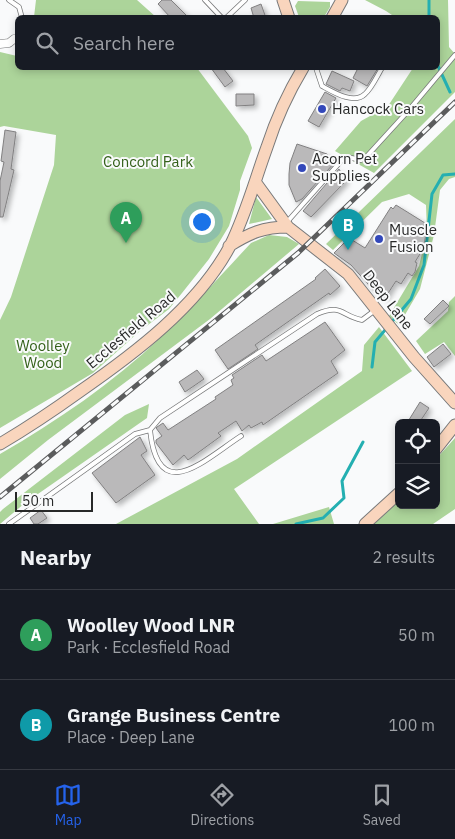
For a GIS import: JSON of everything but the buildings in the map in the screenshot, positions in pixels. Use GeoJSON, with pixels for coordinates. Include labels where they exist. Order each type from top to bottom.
{"type":"FeatureCollection","features":[{"type":"Feature","properties":{"kind":"main road"},"geometry":{"type":"LineString","coordinates":[[283,0],[288,15]]}},
{"type":"Feature","properties":{"kind":"main road"},"geometry":{"type":"LineString","coordinates":[[334,15],[342,0]]}},
{"type":"Feature","properties":{"kind":"main road","name":"Ecclesfield Road"},"geometry":{"type":"LineString","coordinates":[[0,444],[59,407],[108,372],[152,336],[206,282],[229,246],[256,183],[274,127],[300,70]]}},
{"type":"Feature","properties":{"kind":"main road","name":"Deep Lane"},"geometry":{"type":"LineString","coordinates":[[256,183],[287,225],[348,274],[389,327],[455,403]]}},
{"type":"Feature","properties":{"kind":"main road"},"geometry":{"type":"LineString","coordinates":[[229,246],[249,233],[287,225]]}},
{"type":"Feature","properties":{"kind":"main road"},"geometry":{"type":"LineString","coordinates":[[440,444],[455,425]]}},
{"type":"Feature","properties":{"kind":"main road"},"geometry":{"type":"LineString","coordinates":[[365,524],[395,497]]}},
{"type":"Feature","properties":{"kind":"street"},"geometry":{"type":"LineString","coordinates":[[0,44],[9,43],[15,38]]}},
{"type":"Feature","properties":{"kind":"lane"},"geometry":{"type":"LineString","coordinates":[[9,0],[19,8],[21,15]]}},
{"type":"Feature","properties":{"kind":"lane"},"geometry":{"type":"LineString","coordinates":[[205,0],[219,15]]}},
{"type":"Feature","properties":{"kind":"lane"},"geometry":{"type":"LineString","coordinates":[[229,15],[245,0]]}},
{"type":"Feature","properties":{"kind":"lane"},"geometry":{"type":"LineString","coordinates":[[287,225],[342,160],[347,158],[361,160],[368,156],[455,55]]}},
{"type":"Feature","properties":{"kind":"lane"},"geometry":{"type":"LineString","coordinates":[[317,70],[322,86],[338,95],[352,98],[367,94],[381,70]]}},
{"type":"Feature","properties":{"kind":"lane"},"geometry":{"type":"LineString","coordinates":[[9,524],[135,434],[150,430],[160,418],[317,314],[329,308],[362,320],[376,310]]}},
{"type":"Feature","properties":{"kind":"lane"},"geometry":{"type":"LineString","coordinates":[[150,430],[155,458],[166,471],[177,474],[193,468],[241,436]]}},
{"type":"Feature","properties":{"kind":"green space"},"geometry":{"type":"Polygon","coordinates":[[[36,0],[137,0],[154,15],[34,15],[36,0]]]}},
{"type":"Feature","properties":{"kind":"green space"},"geometry":{"type":"Polygon","coordinates":[[[365,0],[448,0],[449,47],[455,54],[455,92],[374,173],[335,151],[361,121],[388,106],[412,70],[440,70],[440,15],[392,15],[365,0]]]}},
{"type":"Feature","properties":{"kind":"green space"},"geometry":{"type":"Polygon","coordinates":[[[298,1],[330,2],[330,7],[325,15],[298,15],[295,6],[298,1]]]}},
{"type":"Feature","properties":{"kind":"green space","name":"Concord Park"},"geometry":{"type":"Polygon","coordinates":[[[0,52],[15,56],[15,70],[198,70],[248,136],[252,148],[240,181],[240,190],[229,226],[209,259],[169,309],[140,331],[93,373],[0,428],[0,320],[11,297],[54,165],[56,135],[4,126],[0,127],[0,52]]]}},
{"type":"Feature","properties":{"kind":"green space"},"geometry":{"type":"Polygon","coordinates":[[[455,119],[455,177],[449,179],[440,190],[434,235],[420,289],[399,325],[389,316],[419,266],[427,233],[426,205],[409,194],[382,202],[333,250],[326,244],[455,119]]]}},
{"type":"Feature","properties":{"kind":"green space"},"geometry":{"type":"Polygon","coordinates":[[[256,197],[272,219],[249,224],[256,197]]]}},
{"type":"Feature","properties":{"kind":"green space"},"geometry":{"type":"Polygon","coordinates":[[[269,235],[287,237],[299,244],[210,319],[48,440],[0,479],[0,454],[63,415],[124,370],[173,326],[251,243],[269,235]]]}},
{"type":"Feature","properties":{"kind":"green space"},"geometry":{"type":"Polygon","coordinates":[[[455,296],[455,356],[444,342],[425,354],[416,341],[448,311],[449,302],[455,296]]]}},
{"type":"Feature","properties":{"kind":"green space"},"geometry":{"type":"Polygon","coordinates":[[[379,327],[412,371],[234,489],[259,524],[116,524],[237,459],[362,371],[364,345],[379,327]]]}},
{"type":"Feature","properties":{"kind":"green space"},"geometry":{"type":"Polygon","coordinates":[[[149,404],[147,418],[25,503],[0,524],[0,512],[3,509],[125,415],[149,404]]]}},
{"type":"Feature","properties":{"kind":"green space"},"geometry":{"type":"Polygon","coordinates":[[[455,438],[455,509],[433,524],[374,524],[395,505],[395,509],[440,509],[440,455],[455,438]]]}},
{"type":"Feature","properties":{"kind":"green space"},"geometry":{"type":"Polygon","coordinates":[[[329,507],[334,524],[273,524],[329,507]]]}},
{"type":"Feature","properties":{"kind":"waterway"},"geometry":{"type":"LineString","coordinates":[[429,0],[429,15]]}},
{"type":"Feature","properties":{"kind":"waterway"},"geometry":{"type":"LineString","coordinates":[[440,70],[450,92]]}},
{"type":"Feature","properties":{"kind":"waterway"},"geometry":{"type":"LineString","coordinates":[[372,367],[375,342],[411,299],[424,265],[432,194],[443,175],[455,174]]}},
{"type":"Feature","properties":{"kind":"waterway"},"geometry":{"type":"LineString","coordinates":[[296,524],[323,518],[344,498],[342,481],[363,442]]}},
{"type":"Feature","properties":{"kind":"railway"},"geometry":{"type":"LineString","coordinates":[[0,497],[298,253],[455,102]]}},
{"type":"Feature","properties":{"kind":"place","name":"Hancock Cars"},"geometry":{"type":"Point","coordinates":[322,109]}},
{"type":"Feature","properties":{"kind":"place","name":"Acorn Pet Supplies"},"geometry":{"type":"Point","coordinates":[302,168]}},
{"type":"Feature","properties":{"kind":"place","name":"Muscle Fusion"},"geometry":{"type":"Point","coordinates":[379,239]}},
{"type":"Feature","properties":{"kind":"place","name":"Woolley Wood LNR"},"geometry":{"type":"Point","coordinates":[126,243]}},
{"type":"Feature","properties":{"kind":"place","name":"Grange Business Centre"},"geometry":{"type":"Point","coordinates":[348,250]}},
{"type":"Feature","properties":{"kind":"park label","name":"Woolley Wood"},"geometry":{"type":"Point","coordinates":[43,354]}}]}
